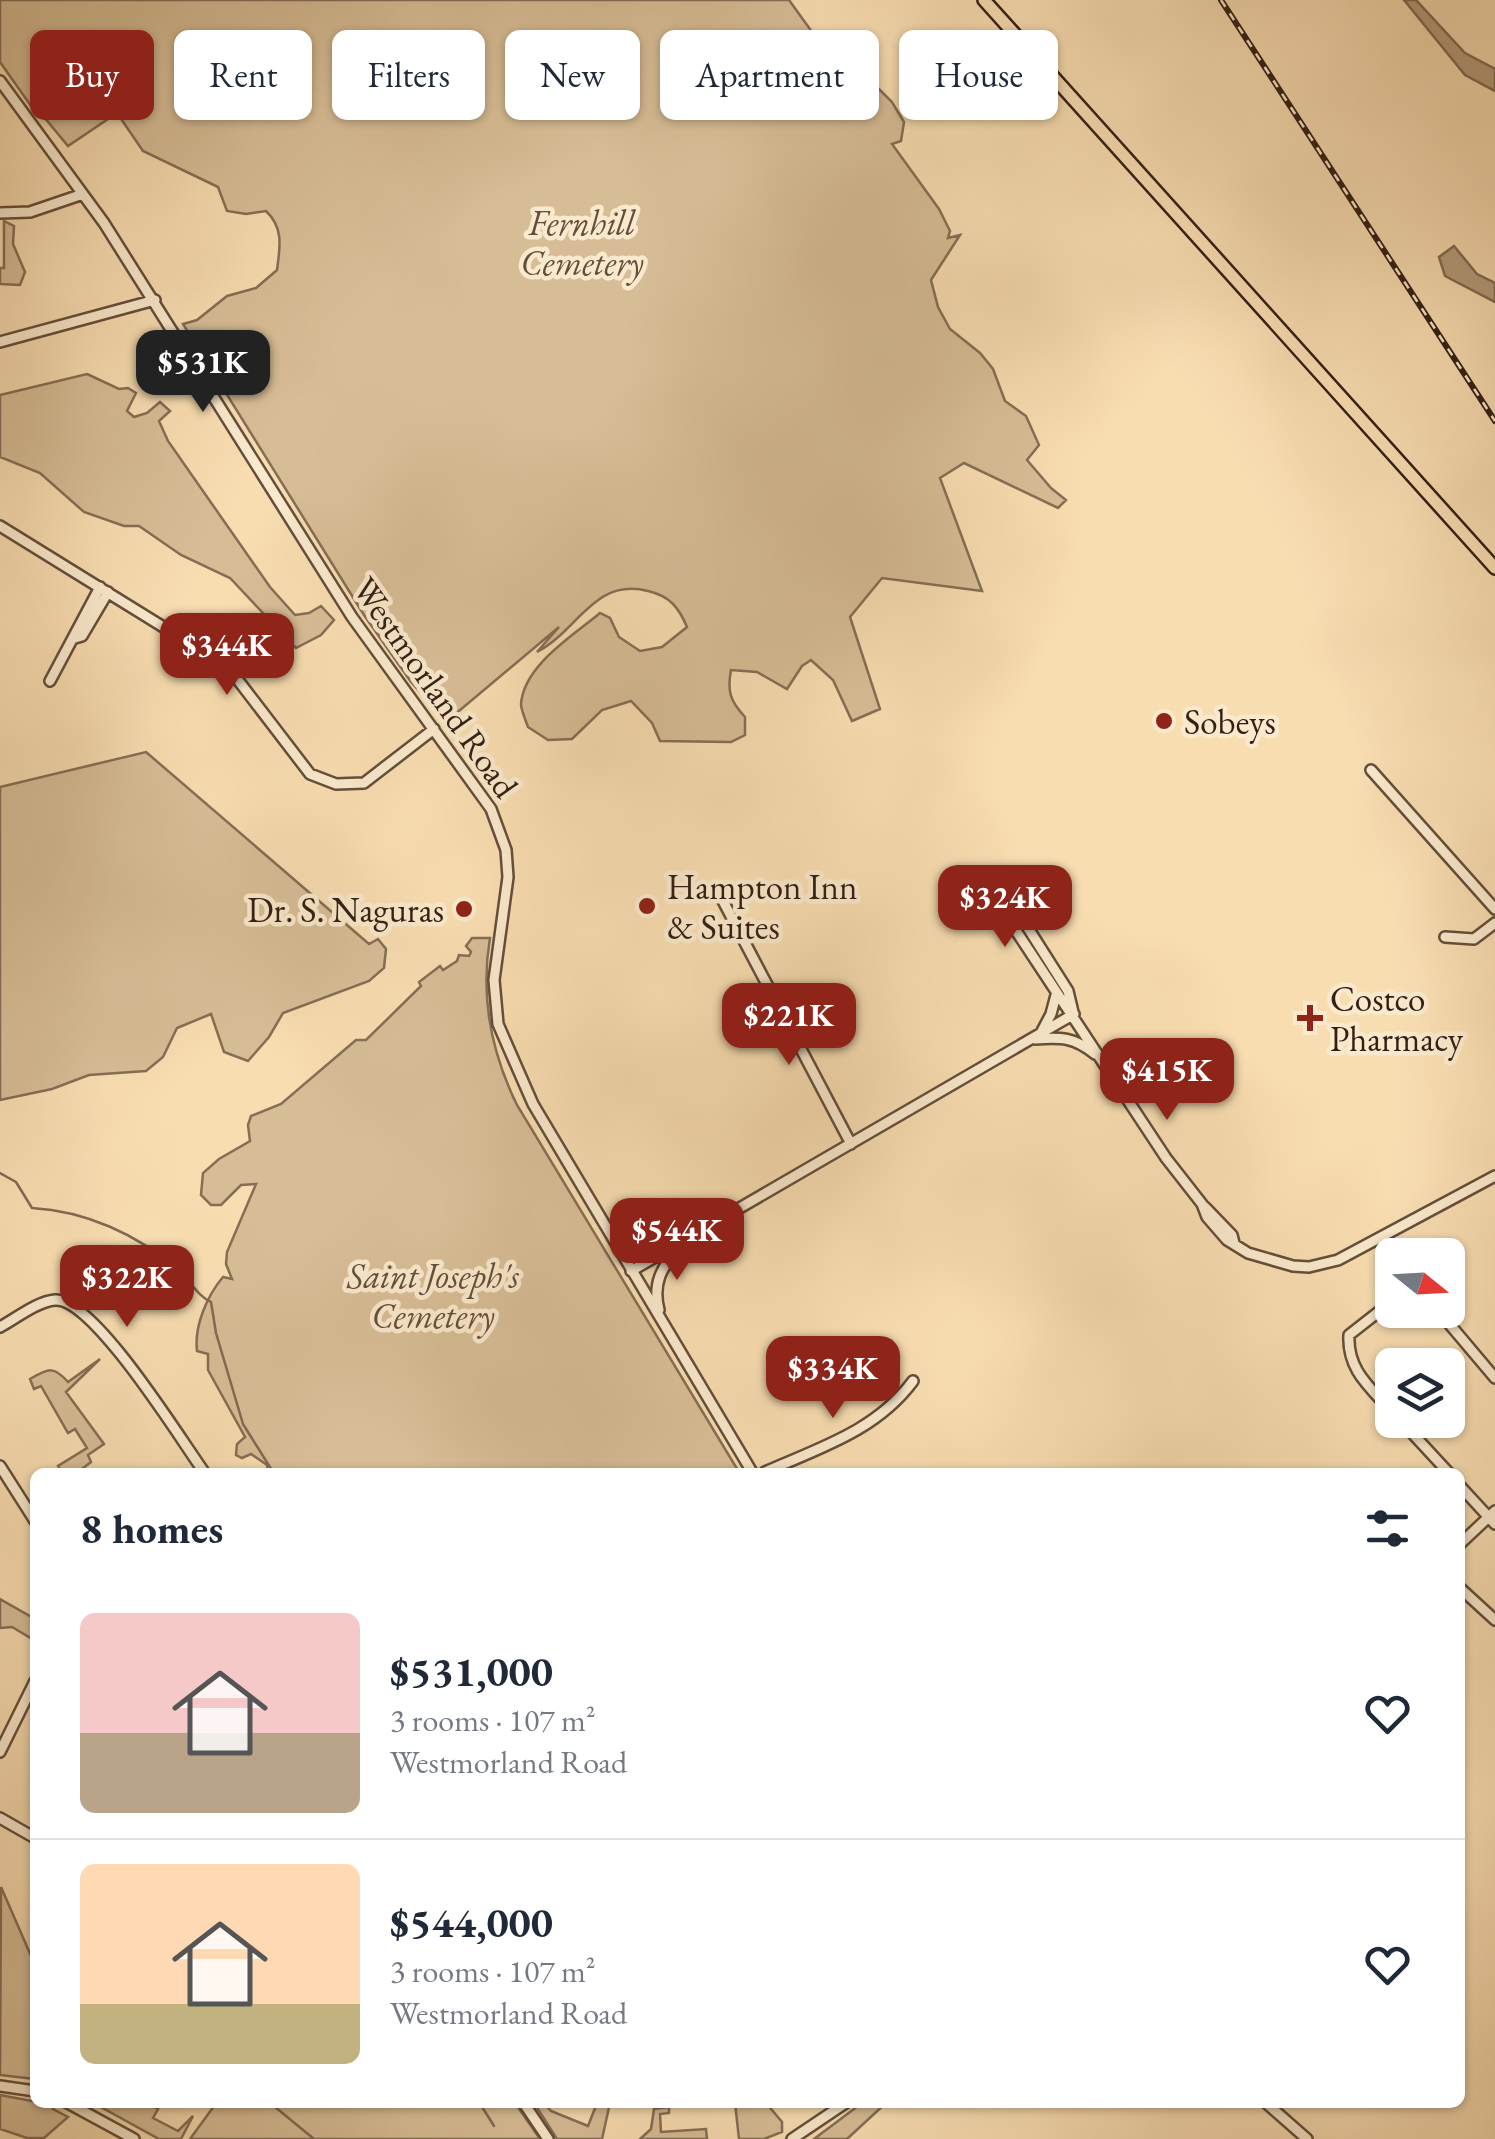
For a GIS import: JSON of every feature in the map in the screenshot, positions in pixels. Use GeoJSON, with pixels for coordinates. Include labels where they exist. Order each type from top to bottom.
{"type":"FeatureCollection","features":[{"type":"Feature","properties":{"kind":"main road"},"geometry":{"type":"LineString","coordinates":[[984,0],[1495,568]]}},
{"type":"Feature","properties":{"kind":"street","name":"Westmorland Road"},"geometry":{"type":"LineString","coordinates":[[0,81],[4,92],[83,194],[154,300],[352,618],[485,798],[506,850],[506,910],[494,980],[498,1024],[520,1080],[750,1468]]}},
{"type":"Feature","properties":{"kind":"street"},"geometry":{"type":"LineString","coordinates":[[0,213],[30,212],[83,194]]}},
{"type":"Feature","properties":{"kind":"street"},"geometry":{"type":"LineString","coordinates":[[0,342],[154,300]]}},
{"type":"Feature","properties":{"kind":"street"},"geometry":{"type":"LineString","coordinates":[[0,526],[228,667],[310,774],[336,784],[364,783],[434,729]]}},
{"type":"Feature","properties":{"kind":"street"},"geometry":{"type":"LineString","coordinates":[[50,681],[75,638],[74,632],[104,589]]}},
{"type":"Feature","properties":{"kind":"street"},"geometry":{"type":"LineString","coordinates":[[1371,770],[1495,909]]}},
{"type":"Feature","properties":{"kind":"street"},"geometry":{"type":"LineString","coordinates":[[990,878],[1009,898],[1068,990],[1074,1014]]}},
{"type":"Feature","properties":{"kind":"street"},"geometry":{"type":"LineString","coordinates":[[1000,892],[999,904],[1166,1158],[1232,1235],[1234,1243],[1248,1253],[1278,1264],[1323,1265],[1495,1176]]}},
{"type":"Feature","properties":{"kind":"street"},"geometry":{"type":"LineString","coordinates":[[723,901],[851,1144]]}},
{"type":"Feature","properties":{"kind":"street"},"geometry":{"type":"LineString","coordinates":[[1445,937],[1474,939],[1495,923]]}},
{"type":"Feature","properties":{"kind":"street"},"geometry":{"type":"LineString","coordinates":[[1032,1040],[1052,1014],[1056,995]]}},
{"type":"Feature","properties":{"kind":"street"},"geometry":{"type":"LineString","coordinates":[[632,1271],[1074,1014]]}},
{"type":"Feature","properties":{"kind":"street"},"geometry":{"type":"LineString","coordinates":[[1032,1040],[1068,1037],[1081,1042],[1103,1061]]}},
{"type":"Feature","properties":{"kind":"street"},"geometry":{"type":"LineString","coordinates":[[606,1229],[629,1247],[640,1250],[683,1241]]}},
{"type":"Feature","properties":{"kind":"street"},"geometry":{"type":"LineString","coordinates":[[663,1323],[657,1300],[658,1277],[683,1241]]}},
{"type":"Feature","properties":{"kind":"street"},"geometry":{"type":"LineString","coordinates":[[0,1327],[51,1300],[78,1308],[110,1340],[197,1468]]}},
{"type":"Feature","properties":{"kind":"street"},"geometry":{"type":"LineString","coordinates":[[1375,1315],[1349,1335],[1348,1354],[1354,1369],[1375,1393]]}},
{"type":"Feature","properties":{"kind":"street"},"geometry":{"type":"LineString","coordinates":[[1453,1328],[1495,1378]]}},
{"type":"Feature","properties":{"kind":"street"},"geometry":{"type":"LineString","coordinates":[[774,1468],[858,1432],[884,1413],[913,1382]]}},
{"type":"Feature","properties":{"kind":"street"},"geometry":{"type":"LineString","coordinates":[[1417,1438],[1444,1468]]}},
{"type":"Feature","properties":{"kind":"street"},"geometry":{"type":"LineString","coordinates":[[0,1466],[30,1513]]}},
{"type":"Feature","properties":{"kind":"street"},"geometry":{"type":"LineString","coordinates":[[1465,1491],[1493,1518],[1465,1540]]}},
{"type":"Feature","properties":{"kind":"street"},"geometry":{"type":"LineString","coordinates":[[1465,1593],[1495,1620]]}},
{"type":"Feature","properties":{"kind":"street"},"geometry":{"type":"LineString","coordinates":[[0,1752],[30,1691]]}},
{"type":"Feature","properties":{"kind":"street"},"geometry":{"type":"LineString","coordinates":[[0,1818],[30,1835]]}},
{"type":"Feature","properties":{"kind":"street"},"geometry":{"type":"LineString","coordinates":[[0,2086],[30,2089]]}},
{"type":"Feature","properties":{"kind":"street"},"geometry":{"type":"LineString","coordinates":[[77,2108],[134,2139]]}},
{"type":"Feature","properties":{"kind":"street"},"geometry":{"type":"LineString","coordinates":[[528,2108],[548,2139]]}},
{"type":"Feature","properties":{"kind":"street"},"geometry":{"type":"LineString","coordinates":[[792,2139],[838,2108]]}},
{"type":"Feature","properties":{"kind":"street"},"geometry":{"type":"LineString","coordinates":[[1273,2108],[1307,2139]]}},
{"type":"Feature","properties":{"kind":"green space","name":"Fernhill Cemetery"},"geometry":{"type":"Polygon","coordinates":[[[0,0],[789,0],[811,30],[660,30],[660,120],[879,120],[879,89],[904,122],[901,141],[892,144],[939,209],[950,231],[948,238],[960,235],[931,280],[938,307],[950,329],[993,369],[1005,401],[1026,416],[1039,445],[1027,460],[1066,500],[1058,508],[964,463],[940,478],[982,591],[882,578],[850,617],[880,709],[852,721],[833,680],[811,660],[802,666],[787,689],[757,672],[731,670],[731,695],[745,717],[745,735],[731,742],[660,741],[652,723],[631,701],[602,710],[572,739],[548,740],[528,727],[521,704],[531,676],[564,641],[600,613],[610,618],[619,637],[640,651],[662,647],[687,627],[668,600],[656,593],[629,589],[600,599],[537,652],[559,627],[447,721],[411,682],[364,615],[183,324],[197,320],[227,296],[256,288],[277,270],[279,238],[276,224],[266,211],[227,211],[218,187],[143,151],[122,120],[154,120],[154,30],[30,30],[30,104],[0,62],[0,0]]]}},
{"type":"Feature","properties":{"kind":"green space","name":"Fernhill Cemetery"},"geometry":{"type":"Polygon","coordinates":[[[46,120],[107,120],[68,146],[46,120]]]}},
{"type":"Feature","properties":{"kind":"green space"},"geometry":{"type":"Polygon","coordinates":[[[4,221],[14,226],[13,244],[25,272],[20,285],[0,284],[4,221]]]}},
{"type":"Feature","properties":{"kind":"green space"},"geometry":{"type":"Polygon","coordinates":[[[87,374],[136,393],[127,411],[134,417],[147,413],[160,402],[170,411],[159,421],[168,441],[270,587],[295,615],[321,606],[334,620],[321,635],[296,648],[230,578],[181,555],[139,526],[124,526],[84,512],[40,473],[0,457],[0,395],[87,374]]]}},
{"type":"Feature","properties":{"kind":"green space"},"geometry":{"type":"Polygon","coordinates":[[[146,752],[369,944],[378,939],[386,949],[384,968],[369,981],[283,1013],[248,1061],[224,1052],[211,1014],[177,1028],[163,1057],[146,1071],[89,1075],[52,1089],[0,1100],[0,787],[146,752]]]}},
{"type":"Feature","properties":{"kind":"green space","name":"Saint Joseph's Cemetery"},"geometry":{"type":"Polygon","coordinates":[[[472,938],[490,938],[486,982],[490,1024],[500,1065],[517,1105],[737,1468],[267,1468],[251,1454],[242,1458],[236,1455],[237,1444],[245,1437],[208,1370],[208,1354],[197,1351],[197,1341],[212,1293],[223,1277],[232,1279],[226,1264],[227,1252],[256,1184],[241,1185],[221,1205],[211,1205],[201,1195],[203,1173],[250,1141],[251,1116],[281,1104],[356,1040],[366,1040],[421,986],[419,982],[440,966],[443,970],[457,961],[459,955],[469,956],[471,952],[466,946],[472,938]]]}},
{"type":"Feature","properties":{"kind":"green space"},"geometry":{"type":"Polygon","coordinates":[[[100,1359],[66,1392],[104,1444],[88,1455],[91,1462],[83,1468],[58,1466],[87,1448],[75,1429],[68,1433],[41,1386],[34,1389],[30,1379],[51,1370],[68,1382],[100,1359]]]}},
{"type":"Feature","properties":{"kind":"green space"},"geometry":{"type":"Polygon","coordinates":[[[0,1599],[30,1616],[30,1638],[12,1627],[0,1628],[0,1599]]]}},
{"type":"Feature","properties":{"kind":"green space"},"geometry":{"type":"Polygon","coordinates":[[[1,1887],[30,1954],[30,2078],[0,2075],[1,1887]]]}},
{"type":"Feature","properties":{"kind":"green space"},"geometry":{"type":"Polygon","coordinates":[[[0,2095],[30,2101],[30,2108],[53,2108],[68,2117],[44,2138],[27,2138],[0,2129],[0,2095]]]}},
{"type":"Feature","properties":{"kind":"green space"},"geometry":{"type":"Polygon","coordinates":[[[103,2108],[156,2108],[153,2118],[178,2131],[193,2116],[181,2139],[159,2139],[103,2108]]]}},
{"type":"Feature","properties":{"kind":"green space"},"geometry":{"type":"Polygon","coordinates":[[[213,2108],[518,2108],[540,2139],[190,2139],[213,2108]]]}},
{"type":"Feature","properties":{"kind":"green space"},"geometry":{"type":"Polygon","coordinates":[[[537,2108],[548,2108],[588,2126],[595,2108],[609,2108],[602,2139],[557,2139],[537,2108]]]}},
{"type":"Feature","properties":{"kind":"green space"},"geometry":{"type":"Polygon","coordinates":[[[669,2108],[669,2113],[660,2114],[661,2132],[706,2129],[707,2139],[640,2139],[651,2129],[654,2109],[669,2108]]]}},
{"type":"Feature","properties":{"kind":"green space"},"geometry":{"type":"Polygon","coordinates":[[[736,2108],[770,2108],[782,2122],[782,2132],[764,2139],[739,2139],[736,2108]]]}},
{"type":"Feature","properties":{"kind":"green space"},"geometry":{"type":"Polygon","coordinates":[[[855,2108],[881,2108],[847,2139],[814,2139],[855,2108]]]}},
{"type":"Feature","properties":{"kind":"shaded area"},"geometry":{"type":"Polygon","coordinates":[[[1404,0],[1416,0],[1465,53],[1495,69],[1495,91],[1465,75],[1404,0]]]}},
{"type":"Feature","properties":{"kind":"shaded area"},"geometry":{"type":"Polygon","coordinates":[[[1454,246],[1477,274],[1495,283],[1495,302],[1445,276],[1439,257],[1454,246]]]}},
{"type":"Feature","properties":{"kind":"waterway"},"geometry":{"type":"LineString","coordinates":[[0,1173],[16,1182],[32,1208],[91,1219],[145,1245],[211,1302],[216,1333],[243,1424],[270,1468]]}},
{"type":"Feature","properties":{"kind":"waterway"},"geometry":{"type":"LineString","coordinates":[[276,2108],[314,2139]]}},
{"type":"Feature","properties":{"kind":"waterway"},"geometry":{"type":"LineString","coordinates":[[483,2108],[494,2126]]}},
{"type":"Feature","properties":{"kind":"railway"},"geometry":{"type":"LineString","coordinates":[[1221,0],[1495,421]]}},
{"type":"Feature","properties":{"kind":"place","name":"Sobeys"},"geometry":{"type":"Point","coordinates":[1164,721]}},
{"type":"Feature","properties":{"kind":"place","name":"Hampton Inn & Suites"},"geometry":{"type":"Point","coordinates":[647,906]}},
{"type":"Feature","properties":{"kind":"place","name":"Dr. S. Naguras"},"geometry":{"type":"Point","coordinates":[464,909]}},
{"type":"Feature","properties":{"kind":"place","name":"Costco Pharmacy"},"geometry":{"type":"Point","coordinates":[1310,1018]}}]}
